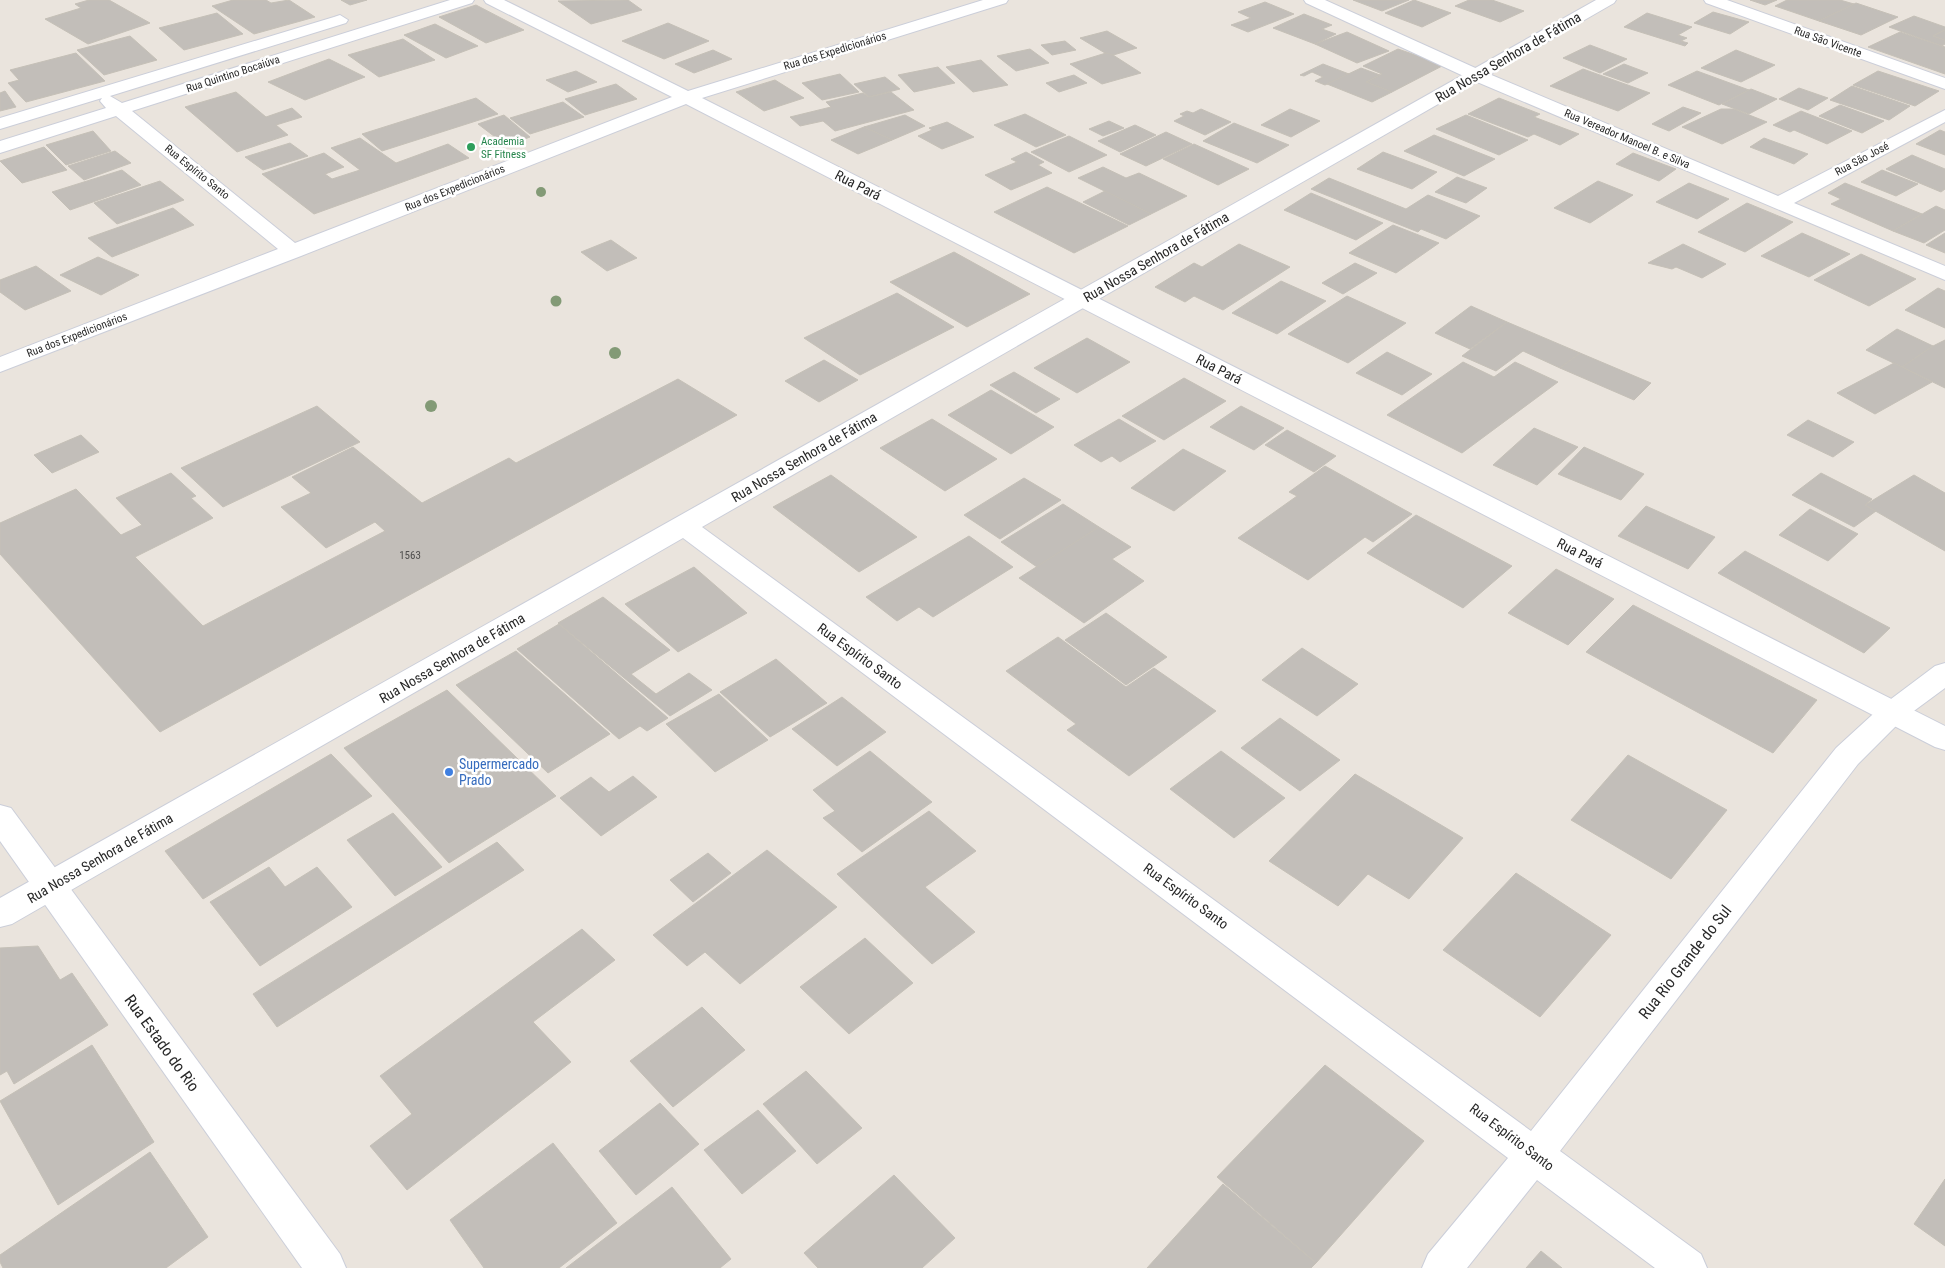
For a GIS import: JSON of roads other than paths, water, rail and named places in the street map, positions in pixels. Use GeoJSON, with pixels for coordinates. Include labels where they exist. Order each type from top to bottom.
{"type":"FeatureCollection","features":[{"type":"Feature","properties":{"kind":"street","name":"Rua Quintino Bocaiúva"},"geometry":{"type":"LineString","coordinates":[[0,147],[466,0]]}},
{"type":"Feature","properties":{"kind":"street","name":"Rua Pará"},"geometry":{"type":"LineString","coordinates":[[492,0],[1945,739]]}},
{"type":"Feature","properties":{"kind":"street","name":"Rua dos Expedicionários"},"geometry":{"type":"LineString","coordinates":[[0,365],[294,252],[686,97],[1000,0]]}},
{"type":"Feature","properties":{"kind":"street","name":"Rua Vereador Manoel B. e Silva"},"geometry":{"type":"LineString","coordinates":[[1312,0],[1476,75],[1945,274]]}},
{"type":"Feature","properties":{"kind":"street","name":"Rua Nossa Senhora de Fátima"},"geometry":{"type":"LineString","coordinates":[[0,914],[1608,0]]}},
{"type":"Feature","properties":{"kind":"street","name":"Rua São Vicente"},"geometry":{"type":"LineString","coordinates":[[1712,0],[1945,84]]}},
{"type":"Feature","properties":{"kind":"street","name":"Rua Quintino Bocaiúva"},"geometry":{"type":"LineString","coordinates":[[0,124],[359,14]]}},
{"type":"Feature","properties":{"kind":"street","name":"Rua Espírito Santo"},"geometry":{"type":"LineString","coordinates":[[100,94],[294,252]]}},
{"type":"Feature","properties":{"kind":"street","name":"Rua São José"},"geometry":{"type":"LineString","coordinates":[[1779,203],[1945,114]]}},
{"type":"Feature","properties":{"kind":"street","name":"Rua Espírito Santo"},"geometry":{"type":"LineString","coordinates":[[684,526],[1687,1268]]}},
{"type":"Feature","properties":{"kind":"street","name":"Rua Rio Grande do Sul"},"geometry":{"type":"LineString","coordinates":[[1442,1268],[1535,1154],[1846,756],[1893,712],[1945,673]]}},
{"type":"Feature","properties":{"kind":"street","name":"Rua Estado do Rio"},"geometry":{"type":"LineString","coordinates":[[0,817],[326,1268]]}},
{"type":"Feature","properties":{"kind":"place","name":"Academia SF Fitness"},"geometry":{"type":"Point","coordinates":[471,147]}},
{"type":"Feature","properties":{"kind":"place","name":"Supermercado Prado"},"geometry":{"type":"Point","coordinates":[449,772]}}]}
